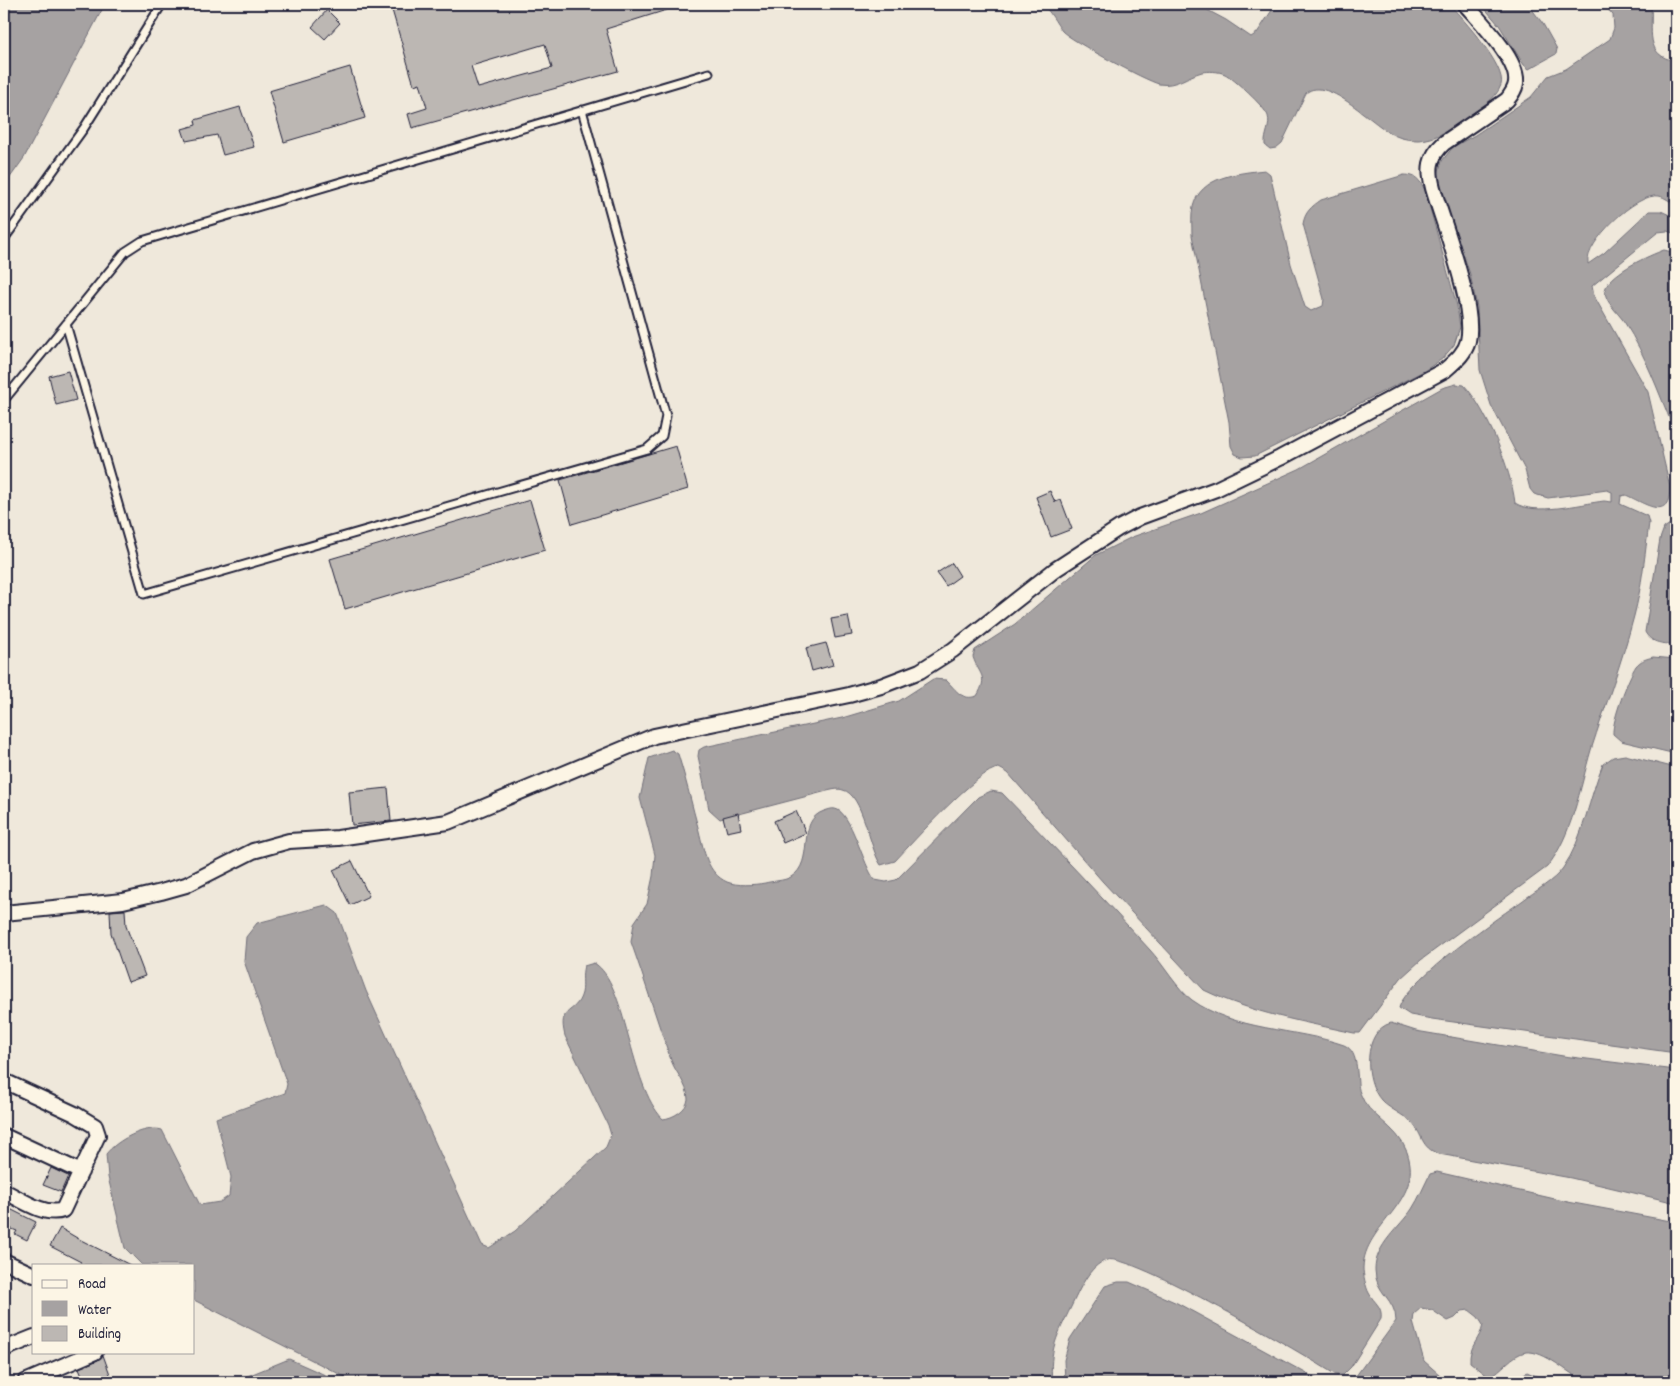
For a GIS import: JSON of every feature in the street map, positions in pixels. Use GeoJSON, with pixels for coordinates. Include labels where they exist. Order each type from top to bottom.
{"type":"FeatureCollection","features":[{"type":"Feature","properties":{"kind":"street"},"geometry":{"type":"LineString","coordinates":[[4,913],[123,901],[161,892],[186,884],[253,851],[289,841],[338,838],[448,822],[654,736],[849,695],[920,671],[953,650],[1056,569],[1118,528],[1140,517],[1216,488],[1280,458],[1445,370],[1463,352],[1469,332],[1464,293],[1433,188],[1429,172],[1430,164],[1437,150],[1444,143],[1507,100],[1513,93],[1516,83],[1515,73],[1506,55],[1465,4]]}},
{"type":"Feature","properties":{"kind":"street"},"geometry":{"type":"LineString","coordinates":[[4,1081],[75,1114],[95,1126],[98,1136],[63,1210],[56,1213],[4,1191]]}},
{"type":"Feature","properties":{"kind":"street"},"geometry":{"type":"LineString","coordinates":[[4,1136],[81,1172]]}},
{"type":"Feature","properties":{"kind":"street"},"geometry":{"type":"LineString","coordinates":[[4,1260],[32,1274]]}},
{"type":"Feature","properties":{"kind":"street"},"geometry":{"type":"LineString","coordinates":[[4,1349],[32,1338]]}},
{"type":"Feature","properties":{"kind":"street"},"geometry":{"type":"LineString","coordinates":[[25,1382],[90,1354]]}},
{"type":"Feature","properties":{"kind":"lane"},"geometry":{"type":"LineString","coordinates":[[4,239],[84,128],[162,4]]}},
{"type":"Feature","properties":{"kind":"lane"},"geometry":{"type":"LineString","coordinates":[[4,400],[125,252],[142,241],[710,73]]}},
{"type":"Feature","properties":{"kind":"lane"},"geometry":{"type":"LineString","coordinates":[[66,324],[144,594],[647,449],[662,436],[666,416],[582,110]]}},
{"type":"Feature","properties":{"kind":"water"},"geometry":{"type":"Polygon","coordinates":[[[4,4],[105,4],[24,158],[4,186],[4,4]]]}},
{"type":"Feature","properties":{"kind":"water"},"geometry":{"type":"Polygon","coordinates":[[[1042,4],[1196,4],[1226,20],[1251,37],[1257,33],[1276,4],[1449,4],[1491,55],[1501,77],[1501,85],[1491,100],[1455,126],[1437,136],[1418,140],[1404,139],[1396,136],[1339,96],[1315,89],[1306,93],[1282,143],[1276,148],[1270,149],[1265,145],[1269,123],[1266,112],[1248,93],[1225,74],[1202,72],[1181,81],[1165,85],[1151,81],[1109,60],[1068,36],[1062,31],[1042,4]]]}},
{"type":"Feature","properties":{"kind":"water"},"geometry":{"type":"Polygon","coordinates":[[[1481,4],[1528,4],[1543,24],[1557,49],[1556,54],[1529,69],[1524,65],[1499,25],[1481,4]]]}},
{"type":"Feature","properties":{"kind":"water"},"geometry":{"type":"Polygon","coordinates":[[[1603,4],[1651,4],[1651,33],[1655,48],[1659,54],[1676,61],[1676,205],[1659,196],[1649,197],[1626,210],[1603,232],[1594,244],[1589,255],[1588,264],[1604,253],[1649,211],[1661,211],[1676,218],[1676,234],[1667,231],[1658,232],[1592,286],[1594,296],[1648,392],[1670,487],[1669,498],[1666,504],[1661,507],[1655,508],[1626,495],[1621,496],[1620,504],[1647,516],[1649,523],[1639,593],[1619,667],[1591,750],[1569,826],[1556,855],[1547,867],[1421,960],[1401,978],[1360,1033],[1354,1033],[1259,1011],[1204,990],[1103,882],[1008,773],[999,768],[989,771],[962,793],[895,861],[881,865],[856,801],[843,790],[827,791],[720,819],[709,809],[698,756],[699,750],[704,747],[842,718],[899,701],[933,679],[946,680],[964,696],[977,696],[983,680],[973,657],[975,650],[1015,624],[1096,555],[1132,537],[1201,513],[1299,469],[1442,388],[1456,384],[1464,385],[1473,396],[1497,441],[1509,474],[1515,503],[1534,509],[1546,509],[1604,501],[1612,502],[1612,492],[1607,490],[1548,498],[1534,494],[1530,489],[1525,470],[1491,405],[1480,370],[1477,307],[1470,274],[1437,177],[1442,161],[1453,147],[1475,135],[1531,97],[1548,76],[1566,69],[1610,39],[1614,28],[1613,15],[1603,4]]]}},
{"type":"Feature","properties":{"kind":"water"},"geometry":{"type":"Polygon","coordinates":[[[1265,170],[1270,174],[1291,264],[1305,307],[1311,311],[1323,306],[1324,299],[1303,224],[1309,210],[1321,200],[1404,175],[1417,178],[1425,190],[1457,306],[1460,327],[1454,345],[1442,359],[1424,371],[1255,456],[1242,457],[1235,454],[1231,446],[1229,422],[1192,235],[1192,213],[1197,197],[1212,182],[1233,175],[1265,170]]]}},
{"type":"Feature","properties":{"kind":"water"},"geometry":{"type":"Polygon","coordinates":[[[1664,250],[1676,253],[1676,430],[1673,427],[1639,348],[1625,323],[1608,301],[1605,292],[1606,287],[1616,275],[1641,260],[1664,250]]]}},
{"type":"Feature","properties":{"kind":"water"},"geometry":{"type":"Polygon","coordinates":[[[1676,520],[1676,644],[1667,644],[1651,639],[1645,632],[1660,539],[1664,528],[1676,520]]]}},
{"type":"Feature","properties":{"kind":"water"},"geometry":{"type":"Polygon","coordinates":[[[1653,657],[1676,659],[1676,754],[1621,741],[1613,734],[1613,728],[1625,689],[1636,666],[1640,662],[1653,657]]]}},
{"type":"Feature","properties":{"kind":"water"},"geometry":{"type":"Polygon","coordinates":[[[672,750],[678,754],[707,861],[720,878],[727,882],[741,885],[782,880],[791,877],[803,862],[810,823],[815,816],[833,809],[841,812],[852,829],[870,873],[875,880],[886,882],[896,880],[978,797],[991,791],[1002,793],[1132,930],[1181,990],[1192,1000],[1227,1018],[1266,1028],[1325,1039],[1344,1045],[1349,1049],[1355,1060],[1360,1093],[1364,1101],[1369,1109],[1397,1135],[1407,1152],[1410,1170],[1408,1185],[1401,1199],[1373,1238],[1366,1252],[1363,1268],[1365,1281],[1369,1293],[1381,1311],[1381,1319],[1351,1367],[1343,1375],[1336,1375],[1257,1328],[1182,1288],[1122,1262],[1107,1260],[1095,1267],[1085,1279],[1062,1326],[1053,1351],[1052,1382],[355,1382],[195,1301],[195,1264],[141,1264],[125,1248],[108,1177],[106,1154],[117,1144],[132,1135],[148,1130],[162,1130],[200,1205],[220,1202],[229,1196],[231,1177],[216,1118],[285,1093],[287,1084],[244,961],[246,937],[257,923],[326,905],[337,913],[366,991],[482,1245],[489,1248],[515,1231],[606,1147],[611,1135],[565,1036],[563,1026],[565,1015],[576,1005],[582,993],[584,966],[594,963],[605,974],[614,991],[635,1060],[652,1103],[663,1119],[671,1117],[682,1110],[688,1099],[686,1089],[671,1060],[631,942],[634,923],[647,904],[653,876],[655,855],[640,798],[649,758],[672,750]]]}},
{"type":"Feature","properties":{"kind":"water"},"geometry":{"type":"Polygon","coordinates":[[[1625,755],[1676,768],[1676,1053],[1432,1019],[1410,1015],[1399,1008],[1405,996],[1434,967],[1559,873],[1576,844],[1603,764],[1613,757],[1625,755]]]}},
{"type":"Feature","properties":{"kind":"water"},"geometry":{"type":"Polygon","coordinates":[[[1391,1023],[1416,1031],[1563,1056],[1676,1070],[1676,1203],[1571,1178],[1439,1154],[1428,1148],[1412,1123],[1381,1100],[1375,1092],[1371,1081],[1369,1057],[1371,1046],[1375,1036],[1382,1028],[1391,1023]]]}},
{"type":"Feature","properties":{"kind":"water"},"geometry":{"type":"Polygon","coordinates":[[[1437,1172],[1568,1202],[1676,1222],[1676,1382],[1614,1384],[1584,1381],[1548,1358],[1533,1352],[1521,1353],[1489,1377],[1470,1362],[1471,1351],[1483,1325],[1478,1317],[1469,1310],[1462,1311],[1455,1318],[1448,1321],[1432,1310],[1421,1308],[1414,1314],[1413,1322],[1424,1361],[1448,1382],[1401,1382],[1385,1379],[1376,1382],[1353,1382],[1396,1321],[1393,1307],[1378,1285],[1376,1278],[1376,1261],[1379,1252],[1412,1209],[1430,1174],[1437,1172]]]}},
{"type":"Feature","properties":{"kind":"water"},"geometry":{"type":"Polygon","coordinates":[[[1118,1282],[1129,1282],[1177,1303],[1322,1382],[1065,1382],[1064,1360],[1070,1339],[1105,1286],[1118,1282]]]}},
{"type":"Feature","properties":{"kind":"water"},"geometry":{"type":"Polygon","coordinates":[[[289,1359],[341,1382],[233,1382],[289,1359]]]}},
{"type":"Feature","properties":{"kind":"water"},"geometry":{"type":"Polygon","coordinates":[[[1527,1372],[1550,1382],[1516,1382],[1518,1378],[1527,1372]]]}},
{"type":"Feature","properties":{"kind":"building"},"geometry":{"type":"Polygon","coordinates":[[[411,4],[675,4],[676,7],[606,29],[618,71],[412,128],[408,114],[427,108],[420,83],[414,85],[392,10],[411,4]],[[545,44],[471,66],[478,88],[552,68],[545,44]]]}},
{"type":"Feature","properties":{"kind":"building"},"geometry":{"type":"Polygon","coordinates":[[[327,10],[340,23],[325,39],[312,27],[327,10]]]}},
{"type":"Feature","properties":{"kind":"building"},"geometry":{"type":"Polygon","coordinates":[[[350,67],[365,118],[284,142],[269,91],[350,67]]]}},
{"type":"Feature","properties":{"kind":"building"},"geometry":{"type":"Polygon","coordinates":[[[240,107],[254,147],[223,155],[217,135],[186,141],[182,129],[196,125],[195,120],[240,107]]]}},
{"type":"Feature","properties":{"kind":"building"},"geometry":{"type":"Polygon","coordinates":[[[68,371],[76,400],[56,405],[49,376],[68,371]]]}},
{"type":"Feature","properties":{"kind":"building"},"geometry":{"type":"Polygon","coordinates":[[[676,446],[688,489],[572,524],[560,480],[676,446]]]}},
{"type":"Feature","properties":{"kind":"building"},"geometry":{"type":"Polygon","coordinates":[[[1050,491],[1055,502],[1061,500],[1072,529],[1051,537],[1036,497],[1050,491]]]}},
{"type":"Feature","properties":{"kind":"building"},"geometry":{"type":"Polygon","coordinates":[[[530,500],[545,550],[345,609],[330,559],[530,500]]]}},
{"type":"Feature","properties":{"kind":"building"},"geometry":{"type":"Polygon","coordinates":[[[952,563],[960,576],[946,586],[937,573],[952,563]]]}},
{"type":"Feature","properties":{"kind":"building"},"geometry":{"type":"Polygon","coordinates":[[[848,616],[852,635],[835,638],[831,619],[848,616]]]}},
{"type":"Feature","properties":{"kind":"building"},"geometry":{"type":"Polygon","coordinates":[[[826,643],[833,665],[812,671],[806,648],[826,643]]]}},
{"type":"Feature","properties":{"kind":"building"},"geometry":{"type":"Polygon","coordinates":[[[388,788],[391,821],[352,825],[349,792],[388,788]]]}},
{"type":"Feature","properties":{"kind":"building"},"geometry":{"type":"Polygon","coordinates":[[[796,811],[806,833],[783,843],[774,821],[796,811]]]}},
{"type":"Feature","properties":{"kind":"building"},"geometry":{"type":"Polygon","coordinates":[[[738,813],[741,829],[727,832],[723,817],[738,813]]]}},
{"type":"Feature","properties":{"kind":"building"},"geometry":{"type":"Polygon","coordinates":[[[352,861],[369,896],[350,905],[333,870],[352,861]]]}},
{"type":"Feature","properties":{"kind":"building"},"geometry":{"type":"Polygon","coordinates":[[[125,910],[126,926],[145,976],[128,982],[111,933],[110,911],[125,910]]]}},
{"type":"Feature","properties":{"kind":"building"},"geometry":{"type":"Polygon","coordinates":[[[51,1168],[68,1176],[61,1192],[43,1185],[51,1168]]]}},
{"type":"Feature","properties":{"kind":"building"},"geometry":{"type":"Polygon","coordinates":[[[4,1206],[36,1222],[27,1240],[15,1234],[17,1231],[4,1226],[4,1206]]]}},
{"type":"Feature","properties":{"kind":"building"},"geometry":{"type":"Polygon","coordinates":[[[60,1228],[128,1264],[80,1264],[81,1262],[50,1246],[60,1228]]]}},
{"type":"Feature","properties":{"kind":"building"},"geometry":{"type":"Polygon","coordinates":[[[103,1355],[111,1377],[96,1382],[85,1382],[79,1368],[98,1360],[103,1355]]]}}]}
